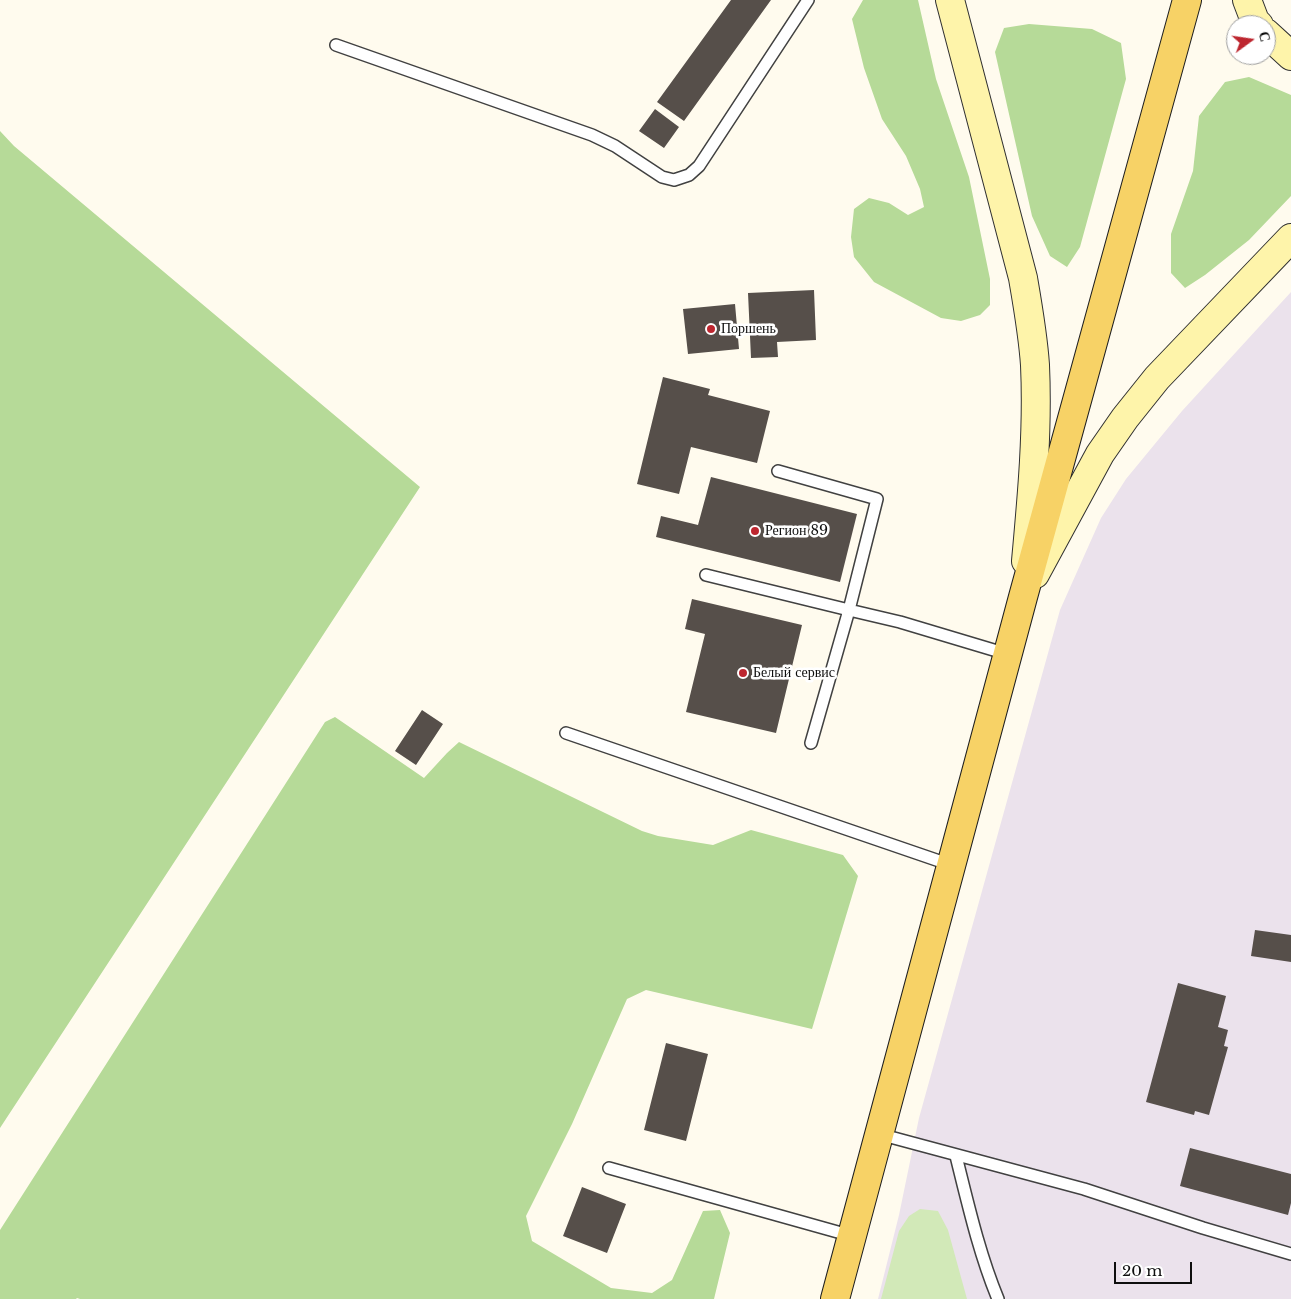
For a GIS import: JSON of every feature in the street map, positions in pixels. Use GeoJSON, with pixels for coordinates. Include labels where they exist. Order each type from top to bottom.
{"type":"FeatureCollection","features":[{"type":"Feature","properties":{"kind":"main road"},"geometry":{"type":"LineString","coordinates":[[950,0],[1020,268],[1030,318],[1035,373],[1035,462],[1022,597]]}},
{"type":"Feature","properties":{"kind":"main road"},"geometry":{"type":"LineString","coordinates":[[835,1299],[1022,597],[1187,0]]}},
{"type":"Feature","properties":{"kind":"main road"},"geometry":{"type":"LineString","coordinates":[[1247,0],[1253,15]]}},
{"type":"Feature","properties":{"kind":"main road"},"geometry":{"type":"LineString","coordinates":[[1276,42],[1291,56]]}},
{"type":"Feature","properties":{"kind":"main road"},"geometry":{"type":"LineString","coordinates":[[1022,597],[1100,454],[1125,418],[1157,378],[1291,238]]}},
{"type":"Feature","properties":{"kind":"lane"},"geometry":{"type":"LineString","coordinates":[[336,45],[592,135],[616,146],[662,177],[674,180],[689,175],[699,166],[808,0]]}},
{"type":"Feature","properties":{"kind":"lane"},"geometry":{"type":"LineString","coordinates":[[778,471],[877,499],[849,610],[811,743]]}},
{"type":"Feature","properties":{"kind":"lane"},"geometry":{"type":"LineString","coordinates":[[706,575],[927,630],[1007,654]]}},
{"type":"Feature","properties":{"kind":"lane"},"geometry":{"type":"LineString","coordinates":[[566,733],[951,866]]}},
{"type":"Feature","properties":{"kind":"lane"},"geometry":{"type":"LineString","coordinates":[[879,1134],[1084,1189],[1203,1228],[1291,1254]]}},
{"type":"Feature","properties":{"kind":"lane"},"geometry":{"type":"LineString","coordinates":[[956,1156],[975,1233],[998,1299]]}},
{"type":"Feature","properties":{"kind":"lane"},"geometry":{"type":"LineString","coordinates":[[609,1168],[852,1236]]}},
{"type":"Feature","properties":{"kind":"shaded area"},"geometry":{"type":"Polygon","coordinates":[[[1291,292],[1291,1299],[878,1299],[899,1215],[919,1118],[1060,610],[1101,518],[1126,479],[1182,411],[1291,292]]]}},
{"type":"Feature","properties":{"kind":"green space"},"geometry":{"type":"Polygon","coordinates":[[[863,0],[918,0],[936,79],[969,177],[990,279],[990,305],[980,315],[961,321],[941,318],[874,282],[854,257],[851,237],[854,209],[869,198],[889,203],[908,215],[924,207],[920,189],[906,156],[882,119],[864,68],[852,19],[863,0]]]}},
{"type":"Feature","properties":{"kind":"green space"},"geometry":{"type":"Polygon","coordinates":[[[1029,24],[1092,29],[1121,43],[1126,79],[1080,247],[1067,267],[1050,256],[1032,216],[995,52],[1004,28],[1029,24]]]}},
{"type":"Feature","properties":{"kind":"green space"},"geometry":{"type":"Polygon","coordinates":[[[1249,77],[1291,95],[1291,196],[1249,240],[1205,275],[1185,288],[1171,273],[1171,234],[1193,171],[1199,116],[1225,82],[1249,77]]]}},
{"type":"Feature","properties":{"kind":"green space"},"geometry":{"type":"Polygon","coordinates":[[[0,131],[14,146],[420,487],[0,1128],[0,131]]]}},
{"type":"Feature","properties":{"kind":"green space"},"geometry":{"type":"Polygon","coordinates":[[[335,717],[424,778],[459,742],[642,831],[658,836],[713,845],[751,830],[843,855],[858,876],[812,1029],[646,990],[627,999],[572,1124],[526,1216],[532,1241],[611,1288],[652,1293],[672,1280],[703,1211],[720,1210],[730,1233],[714,1299],[0,1299],[0,1230],[325,722],[335,717]]]}},
{"type":"Feature","properties":{"kind":"green space"},"geometry":{"type":"Polygon","coordinates":[[[920,1209],[938,1211],[948,1230],[967,1299],[881,1299],[899,1231],[909,1216],[920,1209]]]}},
{"type":"Feature","properties":{"kind":"building"},"geometry":{"type":"Polygon","coordinates":[[[731,0],[771,0],[684,121],[657,102],[731,0]]]}},
{"type":"Feature","properties":{"kind":"building"},"geometry":{"type":"Polygon","coordinates":[[[655,109],[679,127],[664,148],[639,131],[655,109]]]}},
{"type":"Feature","properties":{"kind":"building"},"geometry":{"type":"Polygon","coordinates":[[[814,290],[816,340],[777,342],[778,357],[751,358],[748,293],[814,290]]]}},
{"type":"Feature","properties":{"kind":"building","name":"Поршень"},"geometry":{"type":"Polygon","coordinates":[[[735,304],[739,349],[688,354],[683,309],[735,304]]]}},
{"type":"Feature","properties":{"kind":"building"},"geometry":{"type":"Polygon","coordinates":[[[663,377],[710,389],[708,395],[770,411],[757,463],[691,447],[679,494],[637,484],[663,377]]]}},
{"type":"Feature","properties":{"kind":"building","name":"Регион 89"},"geometry":{"type":"Polygon","coordinates":[[[711,477],[857,514],[840,582],[656,537],[661,516],[698,525],[711,477]]]}},
{"type":"Feature","properties":{"kind":"building","name":"Белый сервис"},"geometry":{"type":"Polygon","coordinates":[[[692,599],[802,625],[776,733],[686,712],[705,634],[685,629],[692,599]]]}},
{"type":"Feature","properties":{"kind":"building"},"geometry":{"type":"Polygon","coordinates":[[[422,710],[443,724],[416,765],[395,751],[422,710]]]}},
{"type":"Feature","properties":{"kind":"building"},"geometry":{"type":"Polygon","coordinates":[[[1255,930],[1291,935],[1291,962],[1251,956],[1255,930]]]}},
{"type":"Feature","properties":{"kind":"building"},"geometry":{"type":"Polygon","coordinates":[[[1178,983],[1226,996],[1218,1027],[1228,1030],[1224,1046],[1228,1047],[1209,1115],[1195,1111],[1194,1115],[1146,1102],[1178,983]]]}},
{"type":"Feature","properties":{"kind":"building"},"geometry":{"type":"Polygon","coordinates":[[[666,1043],[708,1054],[686,1141],[644,1130],[666,1043]]]}},
{"type":"Feature","properties":{"kind":"building"},"geometry":{"type":"Polygon","coordinates":[[[1190,1148],[1291,1174],[1291,1203],[1288,1215],[1180,1186],[1190,1148]]]}},
{"type":"Feature","properties":{"kind":"building"},"geometry":{"type":"Polygon","coordinates":[[[582,1187],[626,1204],[607,1253],[563,1236],[582,1187]]]}},
{"type":"Feature","properties":{"kind":"place","name":"Поршень"},"geometry":{"type":"Point","coordinates":[711,329]}},
{"type":"Feature","properties":{"kind":"place","name":"Регион 89"},"geometry":{"type":"Point","coordinates":[755,531]}},
{"type":"Feature","properties":{"kind":"place","name":"Белый сервис"},"geometry":{"type":"Point","coordinates":[743,673]}}]}
